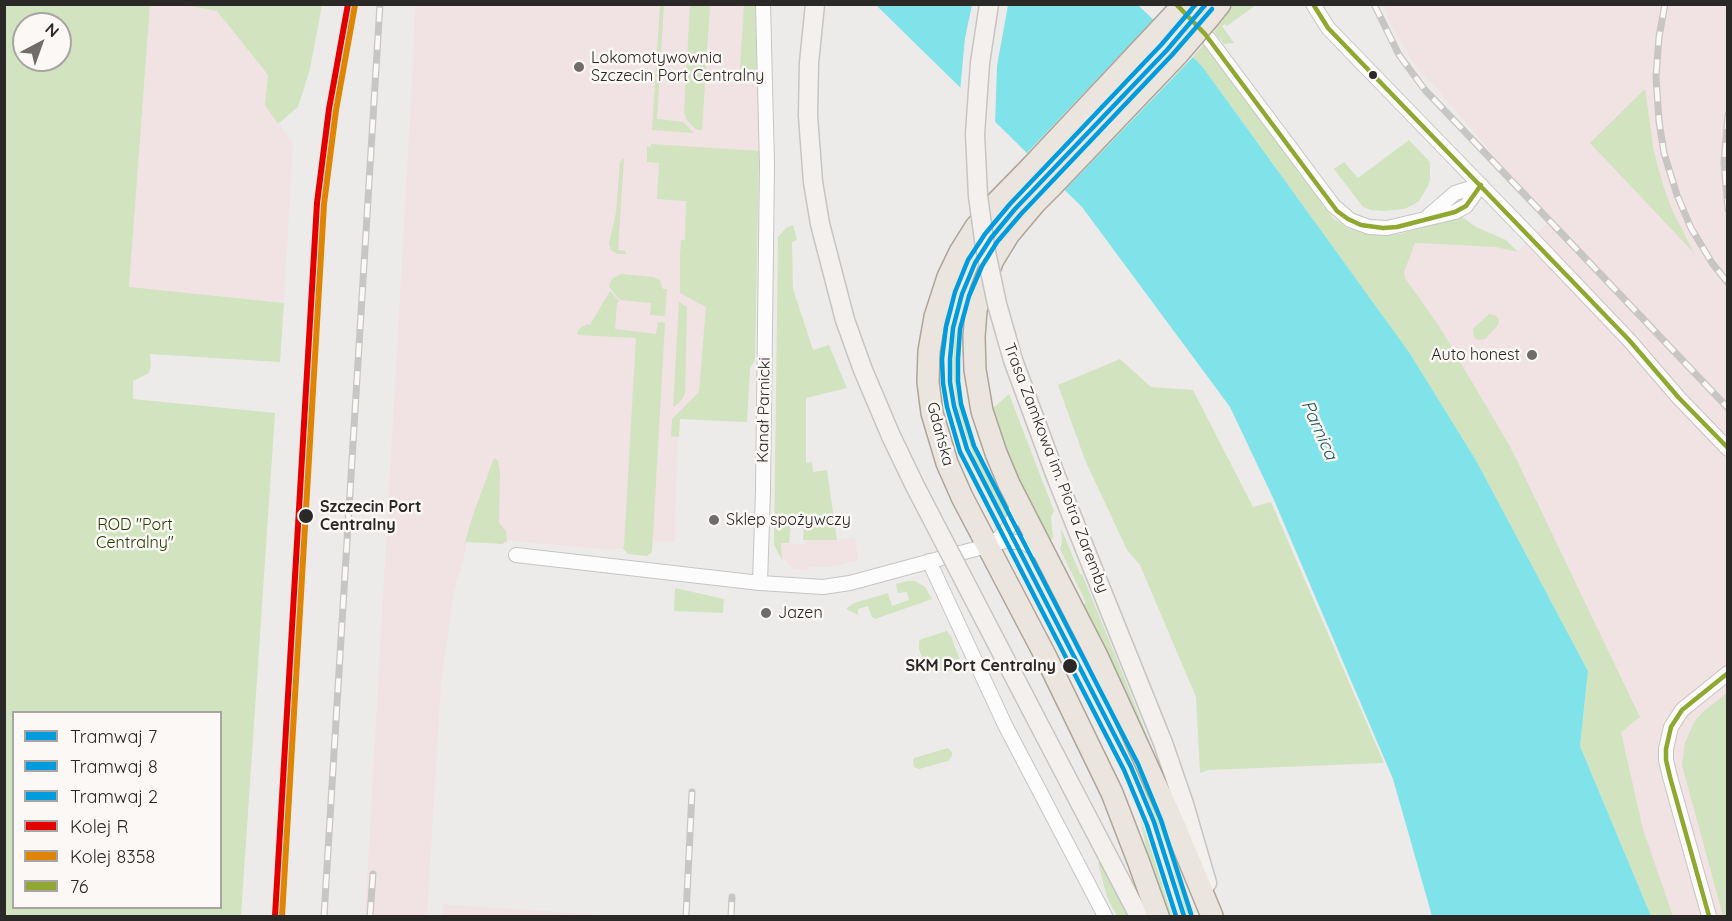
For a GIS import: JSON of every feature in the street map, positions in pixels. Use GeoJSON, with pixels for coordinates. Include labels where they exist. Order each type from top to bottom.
{"type":"FeatureCollection","features":[{"type":"Feature","properties":{"kind":"main road"},"geometry":{"type":"LineString","coordinates":[[815,4],[809,63],[808,116],[813,182],[829,262],[845,320],[898,452],[1139,916]]}},
{"type":"Feature","properties":{"kind":"main road","name":"Trasa Zamkowa im. Piotra Zaremby"},"geometry":{"type":"LineString","coordinates":[[989,4],[979,72],[975,134],[978,196],[985,247],[995,294],[1013,360],[1055,474],[1173,772],[1198,853],[1214,916]]}},
{"type":"Feature","properties":{"kind":"main road","name":"Gdańska"},"geometry":{"type":"LineString","coordinates":[[1158,916],[1112,793],[1046,657],[953,479],[938,435],[929,390],[929,351],[939,302],[948,277],[960,252],[984,217],[1184,4]]}},
{"type":"Feature","properties":{"kind":"main road"},"geometry":{"type":"LineString","coordinates":[[1212,21],[1021,219],[999,249],[984,281],[975,320],[975,370],[982,411],[996,453],[1017,500],[1096,656],[1214,916]]}},
{"type":"Feature","properties":{"kind":"street","name":"Kanał Parnicki"},"geometry":{"type":"LineString","coordinates":[[760,583],[767,165],[763,4]]}},
{"type":"Feature","properties":{"kind":"street"},"geometry":{"type":"LineString","coordinates":[[1313,4],[1328,28],[1481,184],[1629,340],[1679,398],[1728,449]]}},
{"type":"Feature","properties":{"kind":"street"},"geometry":{"type":"LineString","coordinates":[[1212,21],[1321,190],[1343,216],[1361,225],[1383,228],[1398,227],[1461,209],[1473,197],[1481,184]]}},
{"type":"Feature","properties":{"kind":"street"},"geometry":{"type":"LineString","coordinates":[[987,545],[999,538],[1010,526],[1016,513],[1017,500]]}},
{"type":"Feature","properties":{"kind":"street"},"geometry":{"type":"LineString","coordinates":[[516,555],[760,583],[805,586],[836,586],[1005,541],[1025,543],[1036,549],[1049,562]]}},
{"type":"Feature","properties":{"kind":"street"},"geometry":{"type":"LineString","coordinates":[[929,561],[1005,725],[1105,916]]}},
{"type":"Feature","properties":{"kind":"street"},"geometry":{"type":"LineString","coordinates":[[1709,916],[1670,777],[1666,752],[1671,727],[1682,710],[1728,673]]}},
{"type":"Feature","properties":{"kind":"shaded area"},"geometry":{"type":"Polygon","coordinates":[[[150,5],[184,5],[217,11],[268,76],[265,105],[293,143],[284,303],[129,288],[150,5]]]}},
{"type":"Feature","properties":{"kind":"shaded area"},"geometry":{"type":"Polygon","coordinates":[[[415,5],[755,5],[759,151],[755,360],[750,368],[747,422],[679,419],[675,542],[625,540],[624,547],[612,550],[467,537],[464,558],[454,591],[441,684],[427,916],[365,916],[413,63],[415,5]]]}},
{"type":"Feature","properties":{"kind":"shaded area"},"geometry":{"type":"Polygon","coordinates":[[[1383,5],[1727,5],[1727,916],[1673,916],[1643,829],[1621,731],[1640,717],[1511,448],[1439,326],[1402,274],[1411,244],[1495,246],[1517,252],[1552,219],[1417,68],[1392,27],[1383,5]]]}},
{"type":"Feature","properties":{"kind":"shaded area"},"geometry":{"type":"Polygon","coordinates":[[[855,538],[858,560],[832,567],[809,567],[809,570],[794,569],[782,560],[781,543],[805,544],[806,539],[855,538]]]}},
{"type":"Feature","properties":{"kind":"shaded area"},"geometry":{"type":"Polygon","coordinates":[[[443,904],[602,915],[442,916],[443,904]]]}},
{"type":"Feature","properties":{"kind":"green space","name":"ROD \"Port Centralny\""},"geometry":{"type":"Polygon","coordinates":[[[5,4],[150,5],[129,287],[284,303],[280,362],[150,354],[149,373],[133,381],[133,399],[275,413],[241,916],[5,916],[5,4]]]}},
{"type":"Feature","properties":{"kind":"green space"},"geometry":{"type":"Polygon","coordinates":[[[184,5],[322,5],[310,69],[298,107],[278,124],[265,105],[268,75],[217,11],[184,5]]]}},
{"type":"Feature","properties":{"kind":"green space"},"geometry":{"type":"Polygon","coordinates":[[[660,5],[664,5],[657,119],[683,122],[694,133],[652,130],[660,5]]]}},
{"type":"Feature","properties":{"kind":"green space"},"geometry":{"type":"Polygon","coordinates":[[[690,5],[710,5],[702,130],[697,130],[687,120],[684,113],[690,5]]]}},
{"type":"Feature","properties":{"kind":"green space"},"geometry":{"type":"Polygon","coordinates":[[[744,5],[755,5],[757,77],[739,83],[744,5]]]}},
{"type":"Feature","properties":{"kind":"green space"},"geometry":{"type":"Polygon","coordinates":[[[1233,5],[1256,5],[1227,26],[1225,24],[1222,26],[1234,43],[1224,44],[1214,32],[1233,5]]]}},
{"type":"Feature","properties":{"kind":"green space"},"geometry":{"type":"Polygon","coordinates":[[[1205,43],[1323,205],[1333,218],[1347,228],[1368,235],[1400,234],[1461,216],[1476,227],[1506,240],[1518,252],[1496,247],[1415,243],[1404,272],[1405,278],[1439,326],[1511,448],[1640,717],[1621,732],[1643,829],[1673,916],[1651,916],[1580,746],[1588,671],[1477,462],[1409,352],[1202,66],[1192,58],[1205,43]]]}},
{"type":"Feature","properties":{"kind":"green space"},"geometry":{"type":"Polygon","coordinates":[[[1645,89],[1654,152],[1663,185],[1672,210],[1694,253],[1590,143],[1645,89]]]}},
{"type":"Feature","properties":{"kind":"green space"},"geometry":{"type":"Polygon","coordinates":[[[1409,140],[1430,162],[1430,180],[1419,201],[1404,209],[1384,211],[1363,207],[1334,169],[1344,162],[1358,178],[1409,140]]]}},
{"type":"Feature","properties":{"kind":"green space"},"geometry":{"type":"Polygon","coordinates":[[[651,144],[759,151],[755,360],[750,368],[747,422],[680,419],[679,437],[671,436],[672,419],[699,392],[706,307],[680,293],[680,255],[681,240],[685,240],[686,201],[657,199],[659,163],[647,162],[647,146],[651,147],[651,144]]]}},
{"type":"Feature","properties":{"kind":"green space"},"geometry":{"type":"Polygon","coordinates":[[[624,158],[618,250],[625,251],[626,254],[617,254],[611,250],[609,243],[616,213],[620,162],[624,158]]]}},
{"type":"Feature","properties":{"kind":"green space"},"geometry":{"type":"Polygon","coordinates":[[[793,225],[797,240],[792,242],[793,289],[813,350],[829,345],[847,388],[806,398],[806,463],[812,462],[813,472],[827,470],[837,540],[803,540],[804,524],[791,523],[789,543],[781,543],[782,560],[774,545],[778,237],[786,228],[793,225]]]}},
{"type":"Feature","properties":{"kind":"green space"},"geometry":{"type":"Polygon","coordinates":[[[621,274],[653,277],[660,280],[663,289],[667,289],[665,316],[650,315],[651,303],[620,300],[609,287],[613,278],[621,274]]]}},
{"type":"Feature","properties":{"kind":"green space"},"geometry":{"type":"Polygon","coordinates":[[[610,291],[619,301],[615,329],[656,334],[658,322],[665,323],[652,552],[647,556],[628,554],[622,547],[624,547],[636,338],[578,335],[577,333],[587,324],[590,325],[610,291]]]}},
{"type":"Feature","properties":{"kind":"green space"},"geometry":{"type":"Polygon","coordinates":[[[679,302],[687,307],[685,394],[673,407],[679,302]]]}},
{"type":"Feature","properties":{"kind":"green space"},"geometry":{"type":"Polygon","coordinates":[[[1489,314],[1496,316],[1499,320],[1498,325],[1485,339],[1478,340],[1474,337],[1473,329],[1489,314]]]}},
{"type":"Feature","properties":{"kind":"green space"},"geometry":{"type":"Polygon","coordinates":[[[956,332],[959,382],[964,412],[972,436],[1007,511],[1008,516],[1005,520],[975,460],[958,410],[953,373],[956,332]]]}},
{"type":"Feature","properties":{"kind":"green space"},"geometry":{"type":"Polygon","coordinates":[[[1120,359],[1151,387],[1193,390],[1253,507],[1271,502],[1384,763],[1208,770],[1200,773],[1196,697],[1140,565],[1127,550],[1085,460],[1058,385],[1120,359]]]}},
{"type":"Feature","properties":{"kind":"green space"},"geometry":{"type":"Polygon","coordinates":[[[1009,394],[1054,511],[1051,517],[1053,537],[1050,542],[1010,462],[991,410],[1009,394]]]}},
{"type":"Feature","properties":{"kind":"green space"},"geometry":{"type":"Polygon","coordinates":[[[494,458],[498,461],[500,472],[499,523],[506,531],[507,541],[502,544],[465,542],[473,515],[494,458]]]}},
{"type":"Feature","properties":{"kind":"green space"},"geometry":{"type":"Polygon","coordinates":[[[1061,528],[1118,662],[1151,749],[1081,605],[1086,603],[1060,549],[1061,528]]]}},
{"type":"Feature","properties":{"kind":"green space"},"geometry":{"type":"Polygon","coordinates":[[[915,581],[925,587],[932,599],[875,619],[868,606],[858,609],[858,615],[846,609],[854,603],[888,593],[892,606],[909,600],[907,592],[898,593],[896,584],[915,581]]]}},
{"type":"Feature","properties":{"kind":"green space"},"geometry":{"type":"Polygon","coordinates":[[[675,588],[724,599],[723,613],[674,611],[675,588]]]}},
{"type":"Feature","properties":{"kind":"green space"},"geometry":{"type":"Polygon","coordinates":[[[947,631],[964,671],[932,671],[926,668],[919,649],[919,641],[947,631]]]}},
{"type":"Feature","properties":{"kind":"green space"},"geometry":{"type":"Polygon","coordinates":[[[1727,693],[1728,916],[1723,916],[1682,765],[1685,743],[1694,722],[1727,693]]]}},
{"type":"Feature","properties":{"kind":"green space"},"geometry":{"type":"Polygon","coordinates":[[[948,748],[952,756],[948,761],[919,769],[914,767],[914,758],[948,748]]]}},
{"type":"Feature","properties":{"kind":"green space"},"geometry":{"type":"Polygon","coordinates":[[[1136,771],[1155,801],[1195,916],[1187,916],[1166,845],[1136,771]]]}},
{"type":"Feature","properties":{"kind":"green space"},"geometry":{"type":"Polygon","coordinates":[[[1140,817],[1172,916],[1167,916],[1147,853],[1140,817]]]}},
{"type":"Feature","properties":{"kind":"green space"},"geometry":{"type":"Polygon","coordinates":[[[1102,861],[1127,916],[1117,916],[1107,897],[1098,863],[1102,861]]]}},
{"type":"Feature","properties":{"kind":"water","name":"Parnica"},"geometry":{"type":"Polygon","coordinates":[[[876,5],[1138,5],[1202,66],[1409,352],[1477,462],[1588,671],[1580,746],[1651,916],[1432,916],[1393,779],[1274,500],[1230,407],[1082,207],[876,5]]]}},
{"type":"Feature","properties":{"kind":"pier"},"geometry":{"type":"Polygon","coordinates":[[[972,5],[1008,5],[997,66],[995,125],[960,91],[965,38],[972,5]]]}},
{"type":"Feature","properties":{"kind":"pier"},"geometry":{"type":"Polygon","coordinates":[[[1155,18],[1194,56],[1062,193],[1025,155],[1155,18]]]}},
{"type":"Feature","properties":{"kind":"railway"},"geometry":{"type":"LineString","coordinates":[[324,916],[380,4]]}},
{"type":"Feature","properties":{"kind":"railway"},"geometry":{"type":"LineString","coordinates":[[1374,4],[1399,55],[1425,90],[1728,408]]}},
{"type":"Feature","properties":{"kind":"railway"},"geometry":{"type":"LineString","coordinates":[[1665,4],[1659,37],[1656,77],[1664,153],[1677,195],[1691,228],[1712,263],[1728,283]]}},
{"type":"Feature","properties":{"kind":"railway"},"geometry":{"type":"LineString","coordinates":[[1728,115],[1724,163],[1728,209]]}},
{"type":"Feature","properties":{"kind":"railway"},"geometry":{"type":"LineString","coordinates":[[686,916],[692,792]]}},
{"type":"Feature","properties":{"kind":"railway"},"geometry":{"type":"LineString","coordinates":[[370,916],[373,874]]}},
{"type":"Feature","properties":{"kind":"railway"},"geometry":{"type":"LineString","coordinates":[[731,916],[732,897]]}},
{"type":"Feature","properties":{"kind":"tram line","name":"2"},"geometry":{"type":"LineString","coordinates":[[1176,916],[1147,825],[1124,770],[960,452],[947,407],[942,359],[946,327],[955,292],[968,260],[985,234],[1010,204],[1161,45],[1196,4]]}},
{"type":"Feature","properties":{"kind":"tram line","name":"7"},"geometry":{"type":"LineString","coordinates":[[1184,916],[1154,822],[1131,767],[967,449],[954,406],[950,382],[950,359],[953,328],[962,294],[975,263],[991,238],[1015,209],[1167,50],[1206,4]]}},
{"type":"Feature","properties":{"kind":"tram line","name":"8"},"geometry":{"type":"LineString","coordinates":[[1191,914],[1161,820],[1138,764],[974,446],[961,404],[958,359],[960,329],[969,296],[982,266],[997,242],[1212,9]]}},
{"type":"Feature","properties":{"kind":"rail line","name":"R"},"geometry":{"type":"LineString","coordinates":[[275,916],[317,203],[329,109],[348,4]]}},
{"type":"Feature","properties":{"kind":"rail line","name":"8358"},"geometry":{"type":"LineString","coordinates":[[282,916],[324,204],[336,110],[355,5]]}},
{"type":"Feature","properties":{"kind":"transit line","name":"76"},"geometry":{"type":"LineString","coordinates":[[1176,4],[1205,34],[1337,211],[1348,219],[1361,225],[1397,227],[1455,212],[1466,206],[1481,185]]}},
{"type":"Feature","properties":{"kind":"transit line","name":"76"},"geometry":{"type":"LineString","coordinates":[[1313,4],[1328,28],[1629,340],[1679,398],[1728,448]]}},
{"type":"Feature","properties":{"kind":"transit line","name":"76"},"geometry":{"type":"LineString","coordinates":[[1709,916],[1670,777],[1666,749],[1671,727],[1682,710],[1728,673]]}},
{"type":"Feature","properties":{"kind":"place","name":"Lokomotywownia Szczecin Port Centralny"},"geometry":{"type":"Point","coordinates":[579,67]}},
{"type":"Feature","properties":{"kind":"place","name":"Auto honest"},"geometry":{"type":"Point","coordinates":[1532,355]}},
{"type":"Feature","properties":{"kind":"place","name":"Szczecin Port Centralny"},"geometry":{"type":"Point","coordinates":[306,516]}},
{"type":"Feature","properties":{"kind":"place","name":"Sklep spożywczy"},"geometry":{"type":"Point","coordinates":[714,520]}},
{"type":"Feature","properties":{"kind":"place","name":"Jazen"},"geometry":{"type":"Point","coordinates":[766,613]}},
{"type":"Feature","properties":{"kind":"place","name":"SKM Port Centralny"},"geometry":{"type":"Point","coordinates":[1070,666]}}]}
